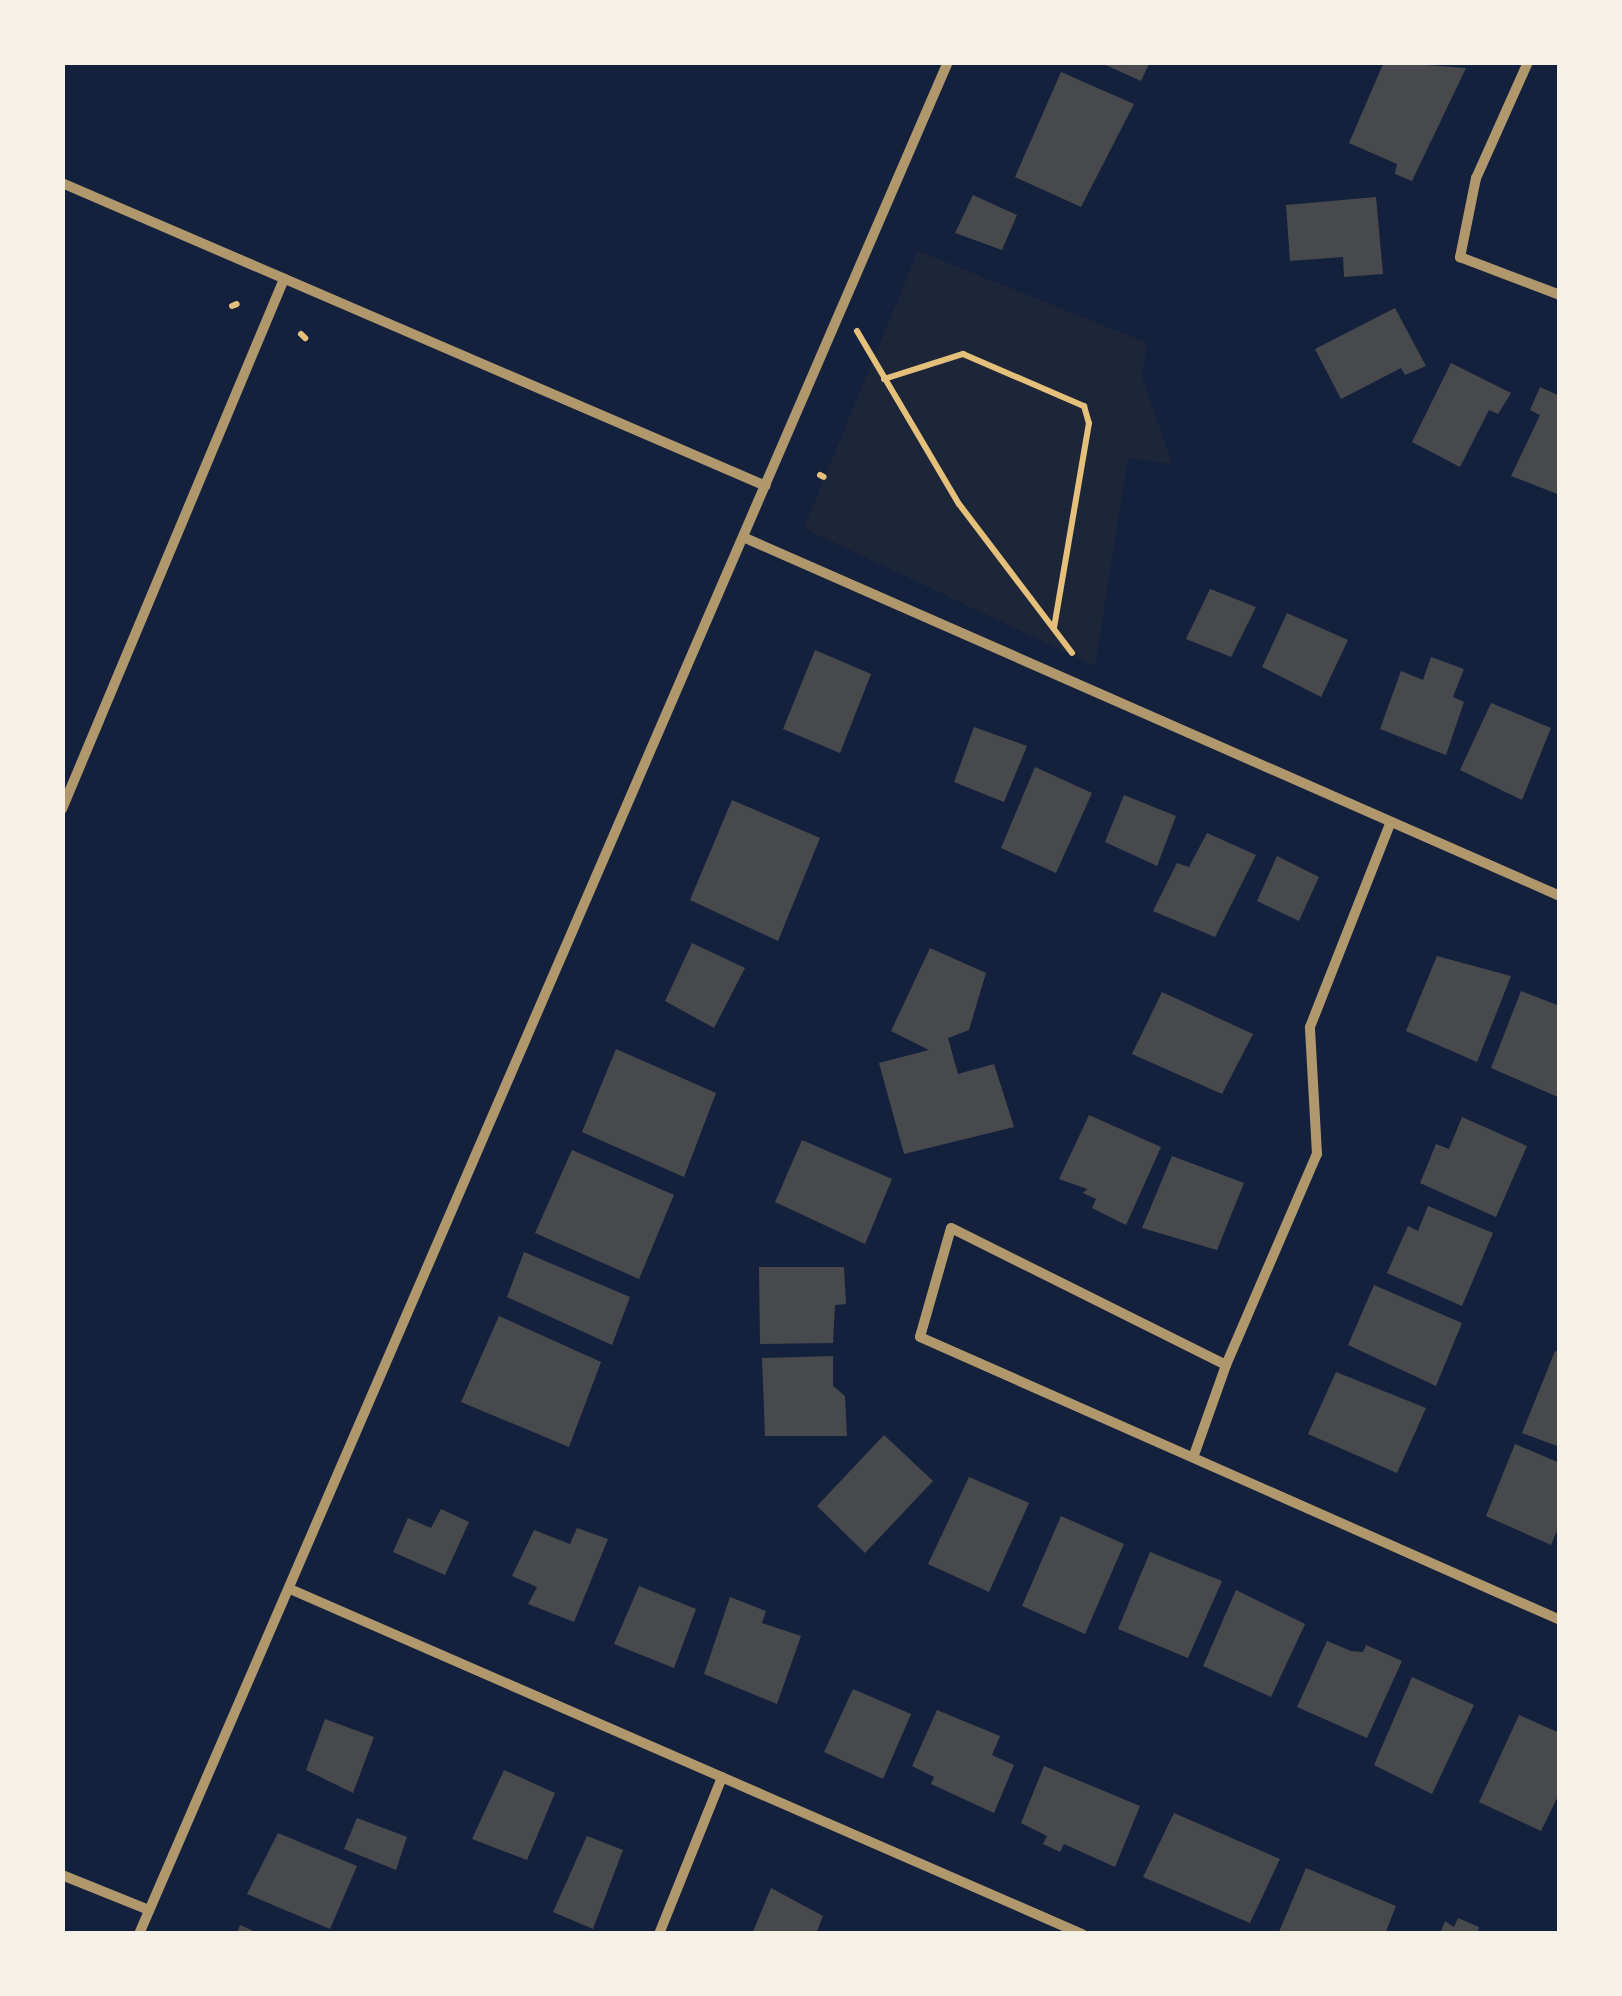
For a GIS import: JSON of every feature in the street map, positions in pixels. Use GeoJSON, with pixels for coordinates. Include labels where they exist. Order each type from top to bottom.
{"type":"FeatureCollection","features":[{"type":"Feature","properties":{"kind":"street"},"geometry":{"type":"LineString","coordinates":[[140,1934],[948,62]]}},
{"type":"Feature","properties":{"kind":"street"},"geometry":{"type":"LineString","coordinates":[[1528,62],[1476,178],[1460,257],[1560,295]]}},
{"type":"Feature","properties":{"kind":"street"},"geometry":{"type":"LineString","coordinates":[[62,183],[766,486]]}},
{"type":"Feature","properties":{"kind":"street"},"geometry":{"type":"LineString","coordinates":[[62,809],[284,278]]}},
{"type":"Feature","properties":{"kind":"street"},"geometry":{"type":"LineString","coordinates":[[743,537],[1560,896]]}},
{"type":"Feature","properties":{"kind":"street"},"geometry":{"type":"LineString","coordinates":[[1194,1455],[1226,1365],[1318,1154],[1310,1027],[1390,824]]}},
{"type":"Feature","properties":{"kind":"street"},"geometry":{"type":"LineString","coordinates":[[1226,1365],[951,1228],[920,1337],[1560,1620]]}},
{"type":"Feature","properties":{"kind":"street"},"geometry":{"type":"LineString","coordinates":[[290,1589],[1082,1934]]}},
{"type":"Feature","properties":{"kind":"street"},"geometry":{"type":"LineString","coordinates":[[659,1934],[722,1777]]}},
{"type":"Feature","properties":{"kind":"street"},"geometry":{"type":"LineString","coordinates":[[62,1875],[149,1910]]}},
{"type":"Feature","properties":{"kind":"path"},"geometry":{"type":"LineString","coordinates":[[843,306],[960,504],[1075,656]]}},
{"type":"Feature","properties":{"kind":"path"},"geometry":{"type":"LineString","coordinates":[[884,379],[963,354],[1084,406],[1088,423],[1054,629]]}},
{"type":"Feature","properties":{"kind":"shaded area"},"geometry":{"type":"Polygon","coordinates":[[[918,251],[1147,343],[1142,377],[1172,464],[1128,458],[1095,666],[804,528],[918,251]]]}},
{"type":"Feature","properties":{"kind":"building"},"geometry":{"type":"Polygon","coordinates":[[[1099,62],[1150,62],[1141,81],[1099,62]]]}},
{"type":"Feature","properties":{"kind":"building"},"geometry":{"type":"Polygon","coordinates":[[[1384,62],[1466,68],[1412,181],[1395,174],[1397,164],[1349,143],[1384,62]]]}},
{"type":"Feature","properties":{"kind":"building"},"geometry":{"type":"Polygon","coordinates":[[[1061,72],[1134,104],[1081,207],[1015,177],[1061,72]]]}},
{"type":"Feature","properties":{"kind":"building"},"geometry":{"type":"Polygon","coordinates":[[[973,195],[1017,215],[1002,250],[955,233],[973,195]]]}},
{"type":"Feature","properties":{"kind":"building"},"geometry":{"type":"Polygon","coordinates":[[[1376,197],[1383,274],[1344,277],[1343,257],[1290,261],[1286,205],[1376,197]]]}},
{"type":"Feature","properties":{"kind":"building"},"geometry":{"type":"Polygon","coordinates":[[[1395,308],[1426,366],[1405,375],[1401,368],[1341,399],[1315,349],[1395,308]]]}},
{"type":"Feature","properties":{"kind":"building"},"geometry":{"type":"Polygon","coordinates":[[[1451,363],[1511,393],[1498,414],[1489,410],[1460,467],[1412,442],[1451,363]]]}},
{"type":"Feature","properties":{"kind":"building"},"geometry":{"type":"Polygon","coordinates":[[[1540,387],[1560,396],[1560,495],[1511,476],[1540,415],[1530,410],[1540,387]]]}},
{"type":"Feature","properties":{"kind":"building"},"geometry":{"type":"Polygon","coordinates":[[[1210,589],[1256,607],[1231,657],[1186,639],[1210,589]]]}},
{"type":"Feature","properties":{"kind":"building"},"geometry":{"type":"Polygon","coordinates":[[[1287,613],[1348,640],[1321,697],[1262,667],[1287,613]]]}},
{"type":"Feature","properties":{"kind":"building"},"geometry":{"type":"Polygon","coordinates":[[[815,650],[871,674],[840,753],[783,729],[815,650]]]}},
{"type":"Feature","properties":{"kind":"building"},"geometry":{"type":"Polygon","coordinates":[[[1431,657],[1464,669],[1453,697],[1464,702],[1446,755],[1380,729],[1401,671],[1423,680],[1431,657]]]}},
{"type":"Feature","properties":{"kind":"building"},"geometry":{"type":"Polygon","coordinates":[[[1491,703],[1551,728],[1522,800],[1460,770],[1491,703]]]}},
{"type":"Feature","properties":{"kind":"building"},"geometry":{"type":"Polygon","coordinates":[[[974,727],[1027,746],[1004,802],[954,782],[974,727]]]}},
{"type":"Feature","properties":{"kind":"building"},"geometry":{"type":"Polygon","coordinates":[[[1035,767],[1092,793],[1056,873],[1001,848],[1035,767]]]}},
{"type":"Feature","properties":{"kind":"building"},"geometry":{"type":"Polygon","coordinates":[[[1124,795],[1176,816],[1157,866],[1105,842],[1124,795]]]}},
{"type":"Feature","properties":{"kind":"building"},"geometry":{"type":"Polygon","coordinates":[[[732,800],[820,838],[778,941],[690,900],[732,800]]]}},
{"type":"Feature","properties":{"kind":"building"},"geometry":{"type":"Polygon","coordinates":[[[1207,833],[1256,855],[1215,937],[1153,911],[1177,863],[1189,867],[1207,833]]]}},
{"type":"Feature","properties":{"kind":"building"},"geometry":{"type":"Polygon","coordinates":[[[1277,856],[1319,877],[1299,921],[1257,901],[1277,856]]]}},
{"type":"Feature","properties":{"kind":"building"},"geometry":{"type":"Polygon","coordinates":[[[692,943],[745,968],[714,1028],[665,1001],[692,943]]]}},
{"type":"Feature","properties":{"kind":"building"},"geometry":{"type":"Polygon","coordinates":[[[930,948],[986,973],[969,1030],[948,1038],[958,1074],[994,1064],[1014,1127],[904,1154],[879,1063],[929,1050],[891,1031],[930,948]]]}},
{"type":"Feature","properties":{"kind":"building"},"geometry":{"type":"Polygon","coordinates":[[[1437,956],[1511,976],[1477,1062],[1406,1031],[1437,956]]]}},
{"type":"Feature","properties":{"kind":"building"},"geometry":{"type":"Polygon","coordinates":[[[1521,991],[1560,1006],[1560,1098],[1491,1068],[1521,991]]]}},
{"type":"Feature","properties":{"kind":"building"},"geometry":{"type":"Polygon","coordinates":[[[1162,992],[1253,1034],[1222,1094],[1132,1054],[1162,992]]]}},
{"type":"Feature","properties":{"kind":"building"},"geometry":{"type":"Polygon","coordinates":[[[616,1049],[716,1093],[684,1177],[582,1132],[616,1049]]]}},
{"type":"Feature","properties":{"kind":"building"},"geometry":{"type":"Polygon","coordinates":[[[1089,1115],[1161,1147],[1126,1225],[1092,1208],[1096,1199],[1083,1193],[1087,1189],[1059,1179],[1089,1115]]]}},
{"type":"Feature","properties":{"kind":"building"},"geometry":{"type":"Polygon","coordinates":[[[1462,1117],[1527,1146],[1496,1217],[1420,1183],[1436,1144],[1449,1149],[1462,1117]]]}},
{"type":"Feature","properties":{"kind":"building"},"geometry":{"type":"Polygon","coordinates":[[[802,1140],[892,1179],[865,1244],[775,1202],[802,1140]]]}},
{"type":"Feature","properties":{"kind":"building"},"geometry":{"type":"Polygon","coordinates":[[[572,1150],[674,1195],[639,1279],[535,1233],[572,1150]]]}},
{"type":"Feature","properties":{"kind":"building"},"geometry":{"type":"Polygon","coordinates":[[[1172,1156],[1244,1183],[1217,1250],[1142,1228],[1172,1156]]]}},
{"type":"Feature","properties":{"kind":"building"},"geometry":{"type":"Polygon","coordinates":[[[1428,1206],[1493,1233],[1462,1306],[1387,1273],[1408,1226],[1418,1231],[1428,1206]]]}},
{"type":"Feature","properties":{"kind":"building"},"geometry":{"type":"Polygon","coordinates":[[[524,1252],[630,1297],[612,1345],[507,1297],[524,1252]]]}},
{"type":"Feature","properties":{"kind":"building"},"geometry":{"type":"Polygon","coordinates":[[[759,1267],[844,1267],[846,1304],[835,1305],[833,1343],[760,1344],[759,1267]]]}},
{"type":"Feature","properties":{"kind":"building"},"geometry":{"type":"Polygon","coordinates":[[[1374,1285],[1462,1323],[1436,1386],[1348,1345],[1374,1285]]]}},
{"type":"Feature","properties":{"kind":"building"},"geometry":{"type":"Polygon","coordinates":[[[499,1316],[601,1362],[569,1447],[461,1402],[499,1316]]]}},
{"type":"Feature","properties":{"kind":"building"},"geometry":{"type":"Polygon","coordinates":[[[1555,1351],[1560,1353],[1560,1447],[1522,1433],[1555,1351]]]}},
{"type":"Feature","properties":{"kind":"building"},"geometry":{"type":"Polygon","coordinates":[[[833,1356],[833,1386],[845,1396],[847,1436],[765,1436],[762,1358],[833,1356]]]}},
{"type":"Feature","properties":{"kind":"building"},"geometry":{"type":"Polygon","coordinates":[[[1336,1372],[1426,1408],[1397,1473],[1308,1434],[1336,1372]]]}},
{"type":"Feature","properties":{"kind":"building"},"geometry":{"type":"Polygon","coordinates":[[[884,1435],[933,1481],[865,1553],[817,1506],[884,1435]]]}},
{"type":"Feature","properties":{"kind":"building"},"geometry":{"type":"Polygon","coordinates":[[[1515,1444],[1560,1463],[1560,1523],[1551,1545],[1486,1516],[1515,1444]]]}},
{"type":"Feature","properties":{"kind":"building"},"geometry":{"type":"Polygon","coordinates":[[[969,1477],[1029,1503],[989,1592],[928,1564],[969,1477]]]}},
{"type":"Feature","properties":{"kind":"building"},"geometry":{"type":"Polygon","coordinates":[[[441,1509],[469,1522],[445,1575],[393,1552],[408,1518],[431,1528],[441,1509]]]}},
{"type":"Feature","properties":{"kind":"building"},"geometry":{"type":"Polygon","coordinates":[[[1061,1516],[1124,1544],[1085,1634],[1022,1606],[1061,1516]]]}},
{"type":"Feature","properties":{"kind":"building"},"geometry":{"type":"Polygon","coordinates":[[[577,1528],[608,1539],[574,1622],[528,1604],[537,1587],[512,1576],[534,1530],[570,1544],[577,1528]]]}},
{"type":"Feature","properties":{"kind":"building"},"geometry":{"type":"Polygon","coordinates":[[[1150,1552],[1222,1581],[1188,1658],[1118,1629],[1150,1552]]]}},
{"type":"Feature","properties":{"kind":"building"},"geometry":{"type":"Polygon","coordinates":[[[639,1586],[696,1609],[674,1668],[614,1644],[639,1586]]]}},
{"type":"Feature","properties":{"kind":"building"},"geometry":{"type":"Polygon","coordinates":[[[1236,1590],[1305,1624],[1271,1697],[1203,1666],[1236,1590]]]}},
{"type":"Feature","properties":{"kind":"building"},"geometry":{"type":"Polygon","coordinates":[[[730,1597],[766,1611],[762,1623],[801,1636],[777,1704],[704,1674],[730,1597]]]}},
{"type":"Feature","properties":{"kind":"building"},"geometry":{"type":"Polygon","coordinates":[[[1327,1641],[1351,1651],[1363,1652],[1366,1645],[1402,1661],[1367,1738],[1297,1707],[1327,1641]]]}},
{"type":"Feature","properties":{"kind":"building"},"geometry":{"type":"Polygon","coordinates":[[[1412,1677],[1474,1705],[1432,1794],[1374,1765],[1412,1677]]]}},
{"type":"Feature","properties":{"kind":"building"},"geometry":{"type":"Polygon","coordinates":[[[853,1689],[911,1714],[883,1779],[824,1752],[853,1689]]]}},
{"type":"Feature","properties":{"kind":"building"},"geometry":{"type":"Polygon","coordinates":[[[937,1710],[1000,1736],[992,1755],[1014,1765],[994,1813],[931,1784],[934,1777],[912,1766],[937,1710]]]}},
{"type":"Feature","properties":{"kind":"building"},"geometry":{"type":"Polygon","coordinates":[[[1519,1715],[1560,1733],[1560,1792],[1541,1831],[1479,1802],[1519,1715]]]}},
{"type":"Feature","properties":{"kind":"building"},"geometry":{"type":"Polygon","coordinates":[[[325,1719],[374,1737],[353,1793],[306,1770],[325,1719]]]}},
{"type":"Feature","properties":{"kind":"building"},"geometry":{"type":"Polygon","coordinates":[[[1044,1766],[1140,1806],[1115,1867],[1064,1844],[1060,1852],[1043,1844],[1047,1836],[1021,1823],[1044,1766]]]}},
{"type":"Feature","properties":{"kind":"building"},"geometry":{"type":"Polygon","coordinates":[[[504,1770],[555,1793],[527,1860],[472,1839],[504,1770]]]}},
{"type":"Feature","properties":{"kind":"building"},"geometry":{"type":"Polygon","coordinates":[[[1174,1813],[1280,1859],[1250,1923],[1143,1877],[1174,1813]]]}},
{"type":"Feature","properties":{"kind":"building"},"geometry":{"type":"Polygon","coordinates":[[[357,1818],[407,1837],[396,1870],[344,1849],[357,1818]]]}},
{"type":"Feature","properties":{"kind":"building"},"geometry":{"type":"Polygon","coordinates":[[[278,1833],[357,1866],[330,1929],[247,1894],[278,1833]]]}},
{"type":"Feature","properties":{"kind":"building"},"geometry":{"type":"Polygon","coordinates":[[[587,1836],[623,1850],[593,1929],[553,1912],[587,1836]]]}},
{"type":"Feature","properties":{"kind":"building"},"geometry":{"type":"Polygon","coordinates":[[[1306,1868],[1396,1906],[1385,1934],[1278,1934],[1306,1868]]]}},
{"type":"Feature","properties":{"kind":"building"},"geometry":{"type":"Polygon","coordinates":[[[771,1888],[823,1916],[816,1934],[752,1934],[771,1888]]]}},
{"type":"Feature","properties":{"kind":"building"},"geometry":{"type":"Polygon","coordinates":[[[1458,1918],[1479,1927],[1477,1934],[1440,1934],[1445,1921],[1454,1927],[1458,1918]]]}},
{"type":"Feature","properties":{"kind":"building"},"geometry":{"type":"Polygon","coordinates":[[[240,1925],[260,1934],[237,1934],[240,1925]]]}}]}
